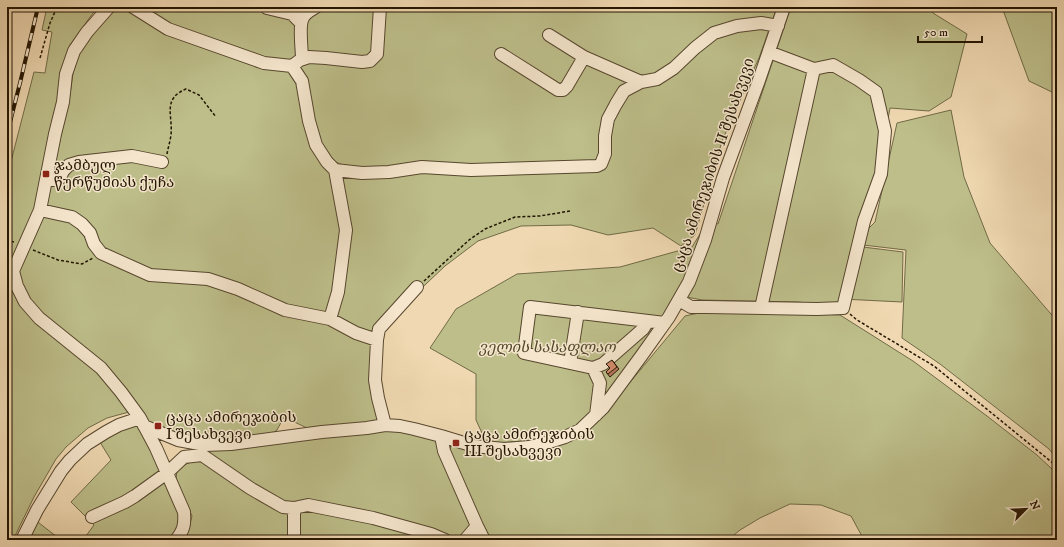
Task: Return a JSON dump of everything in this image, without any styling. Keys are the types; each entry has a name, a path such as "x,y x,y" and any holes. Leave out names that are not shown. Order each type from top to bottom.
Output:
{"street":[{"path":"109,7 87,32 74,51 66,74 63,102 40,210 13,271 17,286 25,302 39,318 101,368 121,392 142,422 156,448 184,512 185,523 181,534 176,540"},
{"path":"133,7 168,29 264,63 292,66 302,59 309,57 362,62 370,61 377,54 380,7"},
{"path":"302,59 302,19 307,12 316,7"},
{"name":"ცაცა ამირეჯიბის II შესახვევი","path":"142,422 178,440 203,450 230,444 385,425 400,426 474,446 504,449 529,447 553,441 580,430 603,408 665,323 689,282 705,240 724,178 784,7"},
{"path":"267,8 292,14 302,23"},
{"path":"335,170 362,173 389,172 422,167 471,170 597,166 601,164 605,154 605,136 608,119 624,91 641,82 657,78 674,68 695,48 714,33 737,26 761,23 778,26"},
{"path":"549,35 584,57 641,82"},
{"path":"679,300 691,307 843,308 864,221 881,174 885,131 876,92 833,65 814,69 769,52"},
{"path":"501,54 558,90 563,90 567,86 584,57"},
{"path":"292,66 302,81 309,121 316,145 327,162 335,170 346,230 338,292 330,319"},
{"path":"762,308 814,69"},
{"path":"46,180 55,180 60,178 63,171 69,165 79,162 132,156 162,162"},
{"path":"40,210 72,217 82,224 90,233 94,244 101,253 150,275 208,279 238,289 285,310 330,319 356,333 377,340"},
{"path":"385,425 375,380 377,340 380,329 417,287"},
{"path":"648,321 644,329 603,364 593,368 524,353 530,307 665,323"},
{"path":"570,363 578,312"},
{"path":"593,368 600,383 596,415"},
{"path":"22,540 37,510 61,471 70,460 87,444 119,425 142,422"},
{"path":"441,436 444,451 484,540"},
{"path":"92,517 125,502 167,473 184,457 203,450 256,492 283,508 294,508 308,504 373,518 431,534 445,540"},
{"path":"294,508 294,538"},
{"path":"465,540 477,526"},
{"path":"471,540 475,534 477,526"}],"path":[{"path":"40,58 50,23 57,7"},
{"path":"162,162 166,158 171,136 170,105 174,96 186,88 199,95 216,117"},
{"path":"417,287 469,240 485,229 515,217 540,216 570,211"},
{"path":"23,246 58,260 82,264 101,253"},
{"path":"843,308 857,320 934,366 1057,467"}],"green space":[{"path":"47,7 101,7 93,13 70,45 33,215 10,265 15,291 113,386 129,412 107,418 88,428 66,447 56,459 34,497 13,540 7,540 7,177 34,72 45,73 52,32 42,30"},
{"path":"114,7 126,7 166,32 291,71 297,80 315,153 331,175 344,228 335,288 327,315 288,306 203,275 152,271 102,247 92,227 86,219 67,212 45,207 70,95 73,73 78,57 85,43"},
{"path":"140,7 377,7 374,50 370,56 288,63 263,60 171,26"},
{"path":"383,7 777,7 759,58 722,141 695,235 681,246 653,228 608,235 571,225 521,226 478,241 445,266 374,333 369,334 337,318 336,313 344,271 338,175 383,170 343,165 333,161 322,149 300,67 301,63 372,62"},
{"name":"ველის სასაფლაო","path":"791,7 930,7 933,13 967,34 951,97 929,111 890,108 878,172 855,246 903,252 902,302 842,299 840,307 798,302 702,300 676,295 657,330 585,422 561,433 536,440 487,444 476,420 476,374 430,348 456,309 517,274 620,267 692,247 708,221 718,224"},
{"path":"1001,7 1057,7 1057,92 1054,93 1029,81"},
{"path":"951,110 964,177 990,243 1057,321 1057,459 1049,449 940,364 902,338 906,250 863,245 869,228 875,222 897,123"},
{"path":"43,213 75,221 91,244 148,277 201,281 328,322 369,341 373,346 379,420 322,430 307,428 284,417 277,430 270,435 228,440 186,439 155,427 145,419 48,321 31,302 22,286 18,265"},
{"path":"735,310 840,315 913,361 1037,455 1057,475 1057,540 864,540 851,516 821,505 790,504 760,518 740,530 728,540 488,540 449,455 451,445 491,452 550,447 617,398 685,316 703,312"},
{"path":"136,420 162,472 126,499 86,517 71,502 111,460 95,434"},
{"path":"393,428 437,438 473,522 461,539 454,540 438,534 278,503 209,456 209,450"},
{"path":"201,460 286,513 308,507 436,540 181,540 189,528 192,516 176,479 177,471 182,466 193,461"},
{"path":"165,476 182,512 182,525 172,540 83,540 94,525 89,520 129,507"},
{"path":"30,516 61,540 19,540"}],"building":[{"path":"612,360 617,367 608,374 606,372 610,368 606,364"}],"railway":[{"path":"7,134 38,7"}],"place":[{"name":"ჯამბულ წურწუმიას ქუჩა","path":"46,174"},
{"name":"ცაცა ამირეჯიბის I შესახვევი","path":"158,426"},
{"name":"ცაცა ამირეჯიბის III შესახვევი","path":"456,443"}]}
